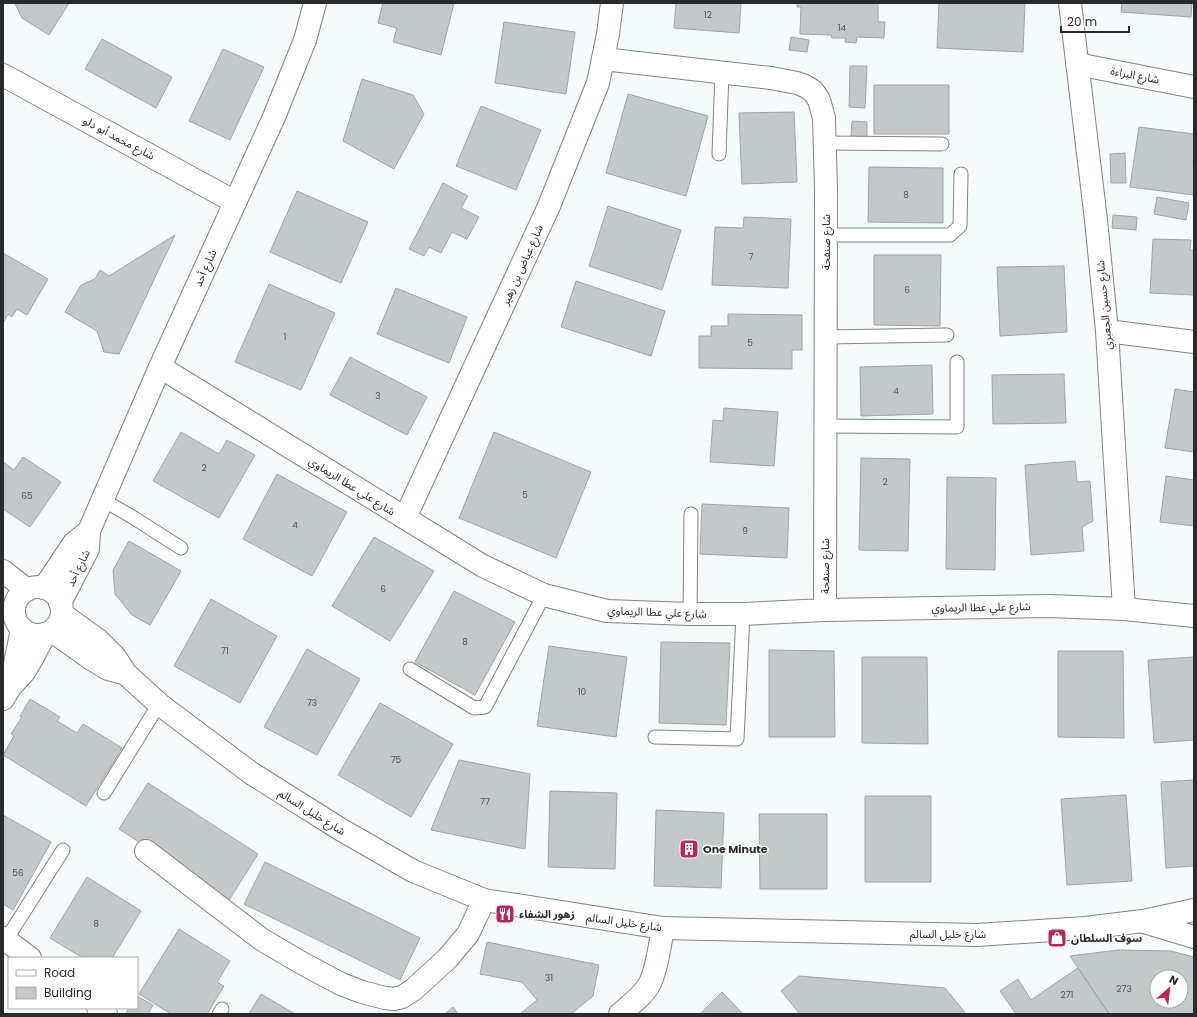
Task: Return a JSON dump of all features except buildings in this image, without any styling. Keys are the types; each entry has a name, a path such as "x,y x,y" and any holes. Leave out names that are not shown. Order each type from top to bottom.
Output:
{"street":[{"name":"شارع أحد","path":"7,692 24,672 55,620 88,549 89,531 160,367 277,110 305,40 316,3"},
{"name":"شارع عياض بن زهير","path":"405,518 549,206 598,83 608,34 612,3"},
{"name":"شارع حسين الجعبري","path":"1070,3 1096,220 1107,331 1124,609"},
{"name":"شارع صنفحة","path":"603,59 771,78 797,83 813,91 821,104 824,118 825,143 826,235 825,610"},
{"name":"شارع البراءة","path":"1077,64 1194,87"},
{"name":"شارع محمد أبو دلو","path":"3,75 235,202"},
{"path":"1107,331 1194,342"},
{"name":"شارع علي عطا الريماوي","path":"160,367 483,566 544,595 607,611 742,614 825,610 1050,606 1124,609 1194,616"},
{"name":"شارع أحد","path":"22,595 74,543 89,531"},
{"path":"3,571 22,595"},
{"path":"54,593 55,620 40,635 31,634 22,629 15,619 22,595 54,593"},
{"name":"شارع خليل السالم","path":"55,620 85,655 108,669 126,674 159,704 251,773 334,826 413,871 484,900 663,928 977,935 1085,928 1143,921 1194,910"},
{"path":"7,692 22,629"},
{"path":"146,851 261,938 300,962 341,984 384,998 394,999 402,997 413,990 447,959 468,934 484,900"},
{"name":"شارع خليل السالم","path":"1143,921 1194,937"},
{"path":"620,1014 641,995 650,983 663,928"},
{"path":"4,939 29,957"}],"lane":[{"path":"719,154 722,72"},
{"path":"825,143 942,144"},
{"path":"826,235 950,235 960,226 961,174"},
{"path":"825,337 947,335"},
{"path":"825,426 956,427 957,362"},
{"path":"103,500 181,548"},
{"path":"690,614 691,514"},
{"path":"410,669 474,708 485,706 544,595"},
{"path":"655,737 736,739 742,614"},
{"path":"104,793 159,704"},
{"path":"4,939 63,850"}],"place":[{"name":"One Minute","path":"689,849"},
{"name":"زهور الشفاء","path":"505,914"},
{"name":"سوف السلطان","path":"1057,938"}]}
